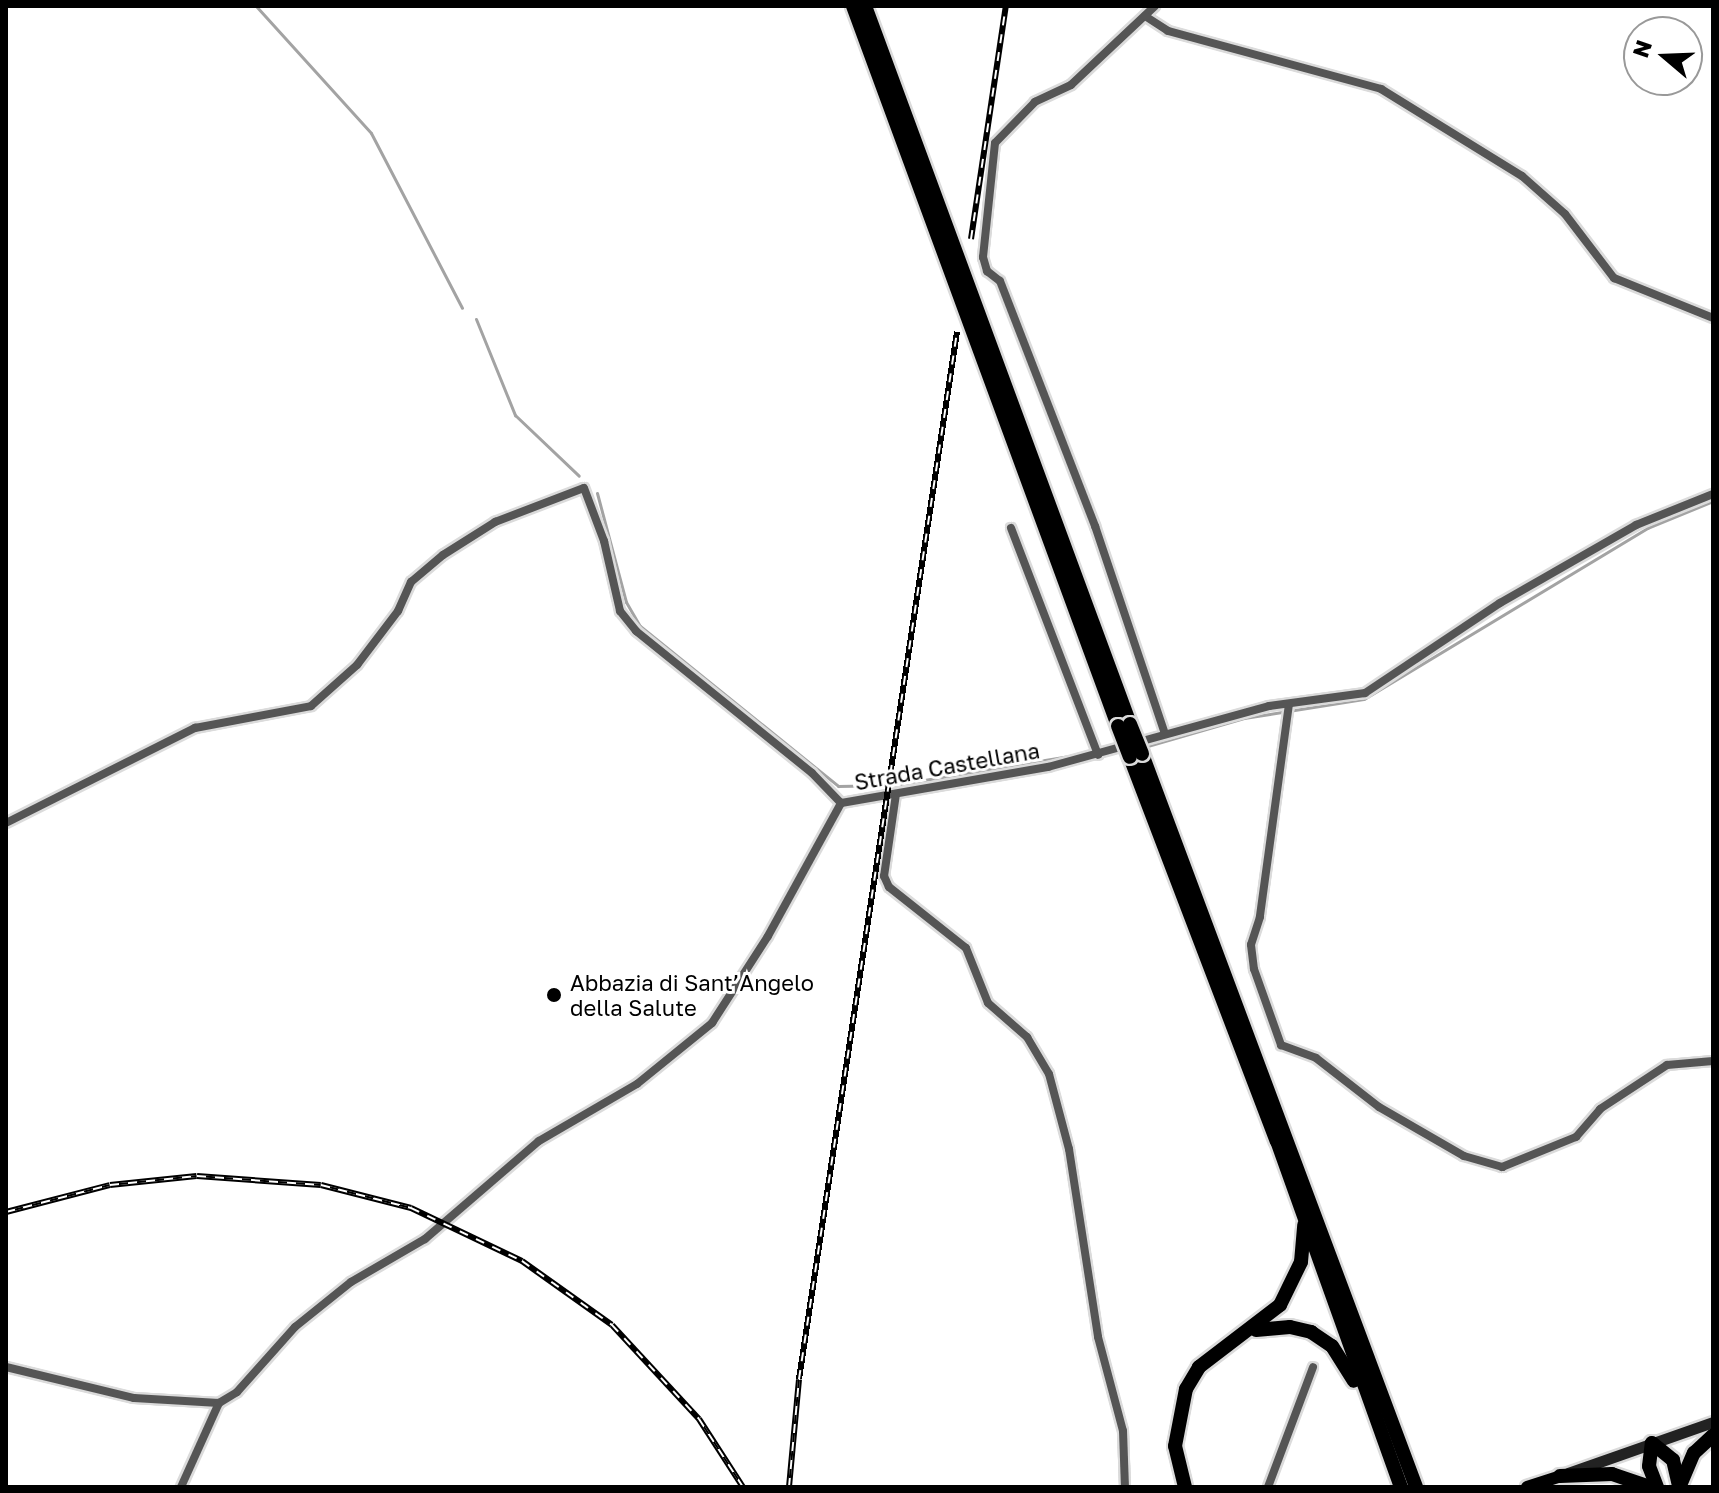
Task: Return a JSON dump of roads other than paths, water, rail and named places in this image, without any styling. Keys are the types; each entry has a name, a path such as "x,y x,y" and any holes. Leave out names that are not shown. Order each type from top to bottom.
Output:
{"highway":[{"path":"853,6 1416,1487"},
{"path":"865,6 1124,725"},
{"path":"1136,756 1401,1487"},
{"path":"1185,1487 1175,1446 1186,1389 1199,1367 1236,1337 1268,1318 1293,1285 1301,1262 1305,1217"},
{"path":"1236,1337 1266,1327 1311,1332 1348,1366 1382,1434"},
{"path":"1679,1487 1694,1453 1713,1435"},
{"path":"1652,1443 1649,1466 1657,1487"},
{"path":"1652,1443 1673,1460 1679,1487"},
{"path":"1560,1476 1612,1474 1649,1487"}],"main road":[{"path":"1527,1487 1713,1422"}],"street":[{"path":"1155,6 1071,85 1035,102 995,143 983,257 987,271 1000,281 1069,456 1129,615 1165,734"},
{"path":"1145,16 1168,31 1381,89 1522,176 1565,214 1614,278 1713,318"},
{"path":"6,823 195,728 311,706 357,665 398,611 411,582 443,555 495,522 584,488 604,541 620,611 636,631 812,773 841,803"},
{"name":"Strada Castellana","path":"219,1403 237,1392 295,1327 351,1282 425,1239 539,1141 637,1084 712,1023 768,936 841,803 1098,755 1165,734 1289,704 1365,693 1500,603 1636,525 1713,494"},
{"path":"1011,528 1098,755"},
{"path":"1289,704 1290,716 1260,917 1251,945 1254,969 1281,1045 1316,1058 1379,1107 1464,1156 1502,1167 1576,1137 1600,1109 1667,1065 1713,1061"},
{"path":"896,794 884,876 889,887 966,948 988,1003 1027,1037 1049,1074 1069,1149 1098,1337 1123,1431 1125,1487"},
{"path":"6,1367 134,1398 219,1403 181,1487"},
{"path":"1268,1487 1313,1367"}],"waterway":[{"path":"256,6 371,133 462,308"},
{"path":"476,319 515,415 579,476"},
{"path":"597,493 626,602 640,626 838,786 894,785 1076,755"},
{"path":"1144,747 1244,718 1364,699 1647,528 1713,501"}],"railway":[{"path":"971,239 1006,6"},
{"path":"789,1487 799,1379 957,332"},
{"path":"6,1212 110,1185 197,1176 321,1185 411,1208 522,1261 612,1325 699,1419 743,1487"}],"place":[{"name":"Abbazia di Sant’Angelo della Salute","path":"554,995"}]}
